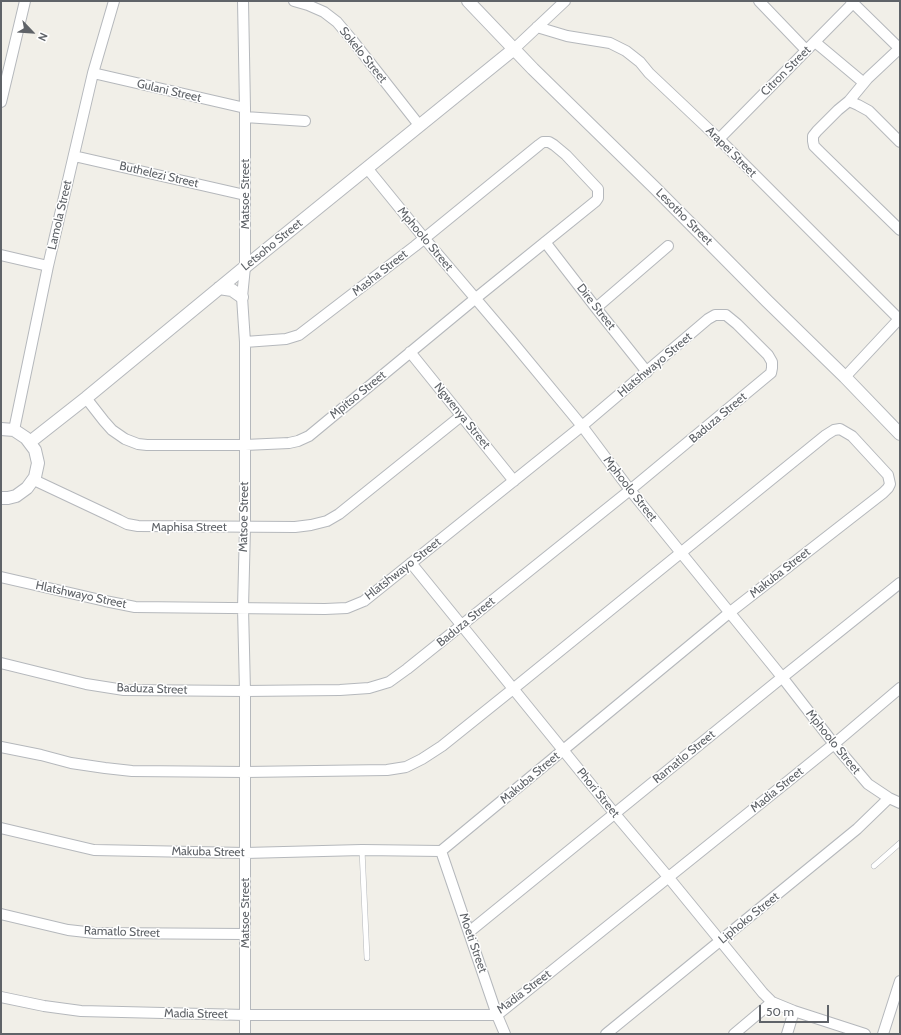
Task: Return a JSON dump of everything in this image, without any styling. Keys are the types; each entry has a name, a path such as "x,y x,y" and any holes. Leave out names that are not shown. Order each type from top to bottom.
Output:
{"street":[{"path":"1,102 25,1"},
{"name":"Lamola Street","path":"14,430 48,266 93,73 114,1"},
{"name":"Matsoe Street","path":"243,1 245,113 245,267 242,297 245,342 245,527 243,608 245,691 245,1034"},
{"name":"Sokelo Street","path":"294,1 312,4 337,22 419,125"},
{"name":"Lesotho Street","path":"468,1 533,69 655,188 845,377 900,434"},
{"path":"514,49 566,1"},
{"path":"759,1 806,50"},
{"path":"852,2 900,49 878,68 849,101 817,131 813,136 814,146 900,230"},
{"name":"Citron Street","path":"719,139 815,42 852,2"},
{"name":"Arapei Street","path":"538,27 567,36 610,43 626,51 640,62 649,73 719,139 900,319"},
{"path":"815,42 864,83"},
{"name":"Letsoho Street","path":"30,442 514,49"},
{"name":"Gulani Street","path":"93,73 245,113 305,121"},
{"path":"849,101 869,111 900,142"},
{"name":"Mpitso Street","path":"86,398 112,430 125,439 138,444 245,445 289,443 298,441 308,436 596,201 598,198 598,189 566,155 549,142 543,142 539,145"},
{"name":"Masha Street","path":"245,342 286,339 299,335 424,238 539,145"},
{"name":"Buthelezi Street","path":"74,156 245,195"},
{"name":"Mphoolo Street","path":"367,168 582,426 630,490 782,677 834,744 868,784 889,798 900,803"},
{"name":"Dire Street","path":"545,242 647,372"},
{"path":"596,308 668,246"},
{"path":"1,255 48,266"},
{"path":"219,288 232,290 242,297"},
{"name":"Baduza Street","path":"1,663 86,684 124,690 340,690 369,688 389,682 630,490 771,373 772,362 768,355 737,324 726,315 715,315 708,320"},
{"path":"845,377 900,319"},
{"name":"Hlatshwayo Street","path":"1,578 105,601 135,606 347,608 364,601 582,426 708,320"},
{"name":"Ngwenya Street","path":"410,352 514,481"},
{"name":"Maphisa Street","path":"34,480 119,520 143,527 295,527 311,525 327,521 339,514 461,416"},
{"path":"1,429 14,430 24,436 35,450 38,460 34,480 29,486 21,494 11,498 1,498"},
{"name":"Makuba Street","path":"1,828 94,850 245,853 362,850 441,851 729,612 883,493 890,484 888,475 852,436 840,429 834,430 681,553"},
{"path":"1,747 71,763 132,771 245,772 387,770 406,767 442,746 681,553"},
{"name":"Phori Street","path":"411,563 615,814 772,1002"},
{"name":"Ramatlo Street","path":"470,932 782,677 900,584"},
{"name":"Madia Street","path":"1,997 44,1006 82,1011 245,1015 497,1015 669,878 834,744 900,688"},
{"name":"Liphoko Street","path":"606,1034 857,829 889,798"},
{"name":"Moeti Street","path":"441,851 470,932 497,1015 506,1034"},
{"name":"Ramatlo Street","path":"1,914 68,930 95,933 245,934"},
{"path":"883,1034 900,981"},
{"path":"734,1034 772,1002 794,1011 865,1034"},
{"path":"787,1034 794,1011"}],"lane":[{"path":"874,866 900,843"},
{"path":"362,850 367,958"}]}
